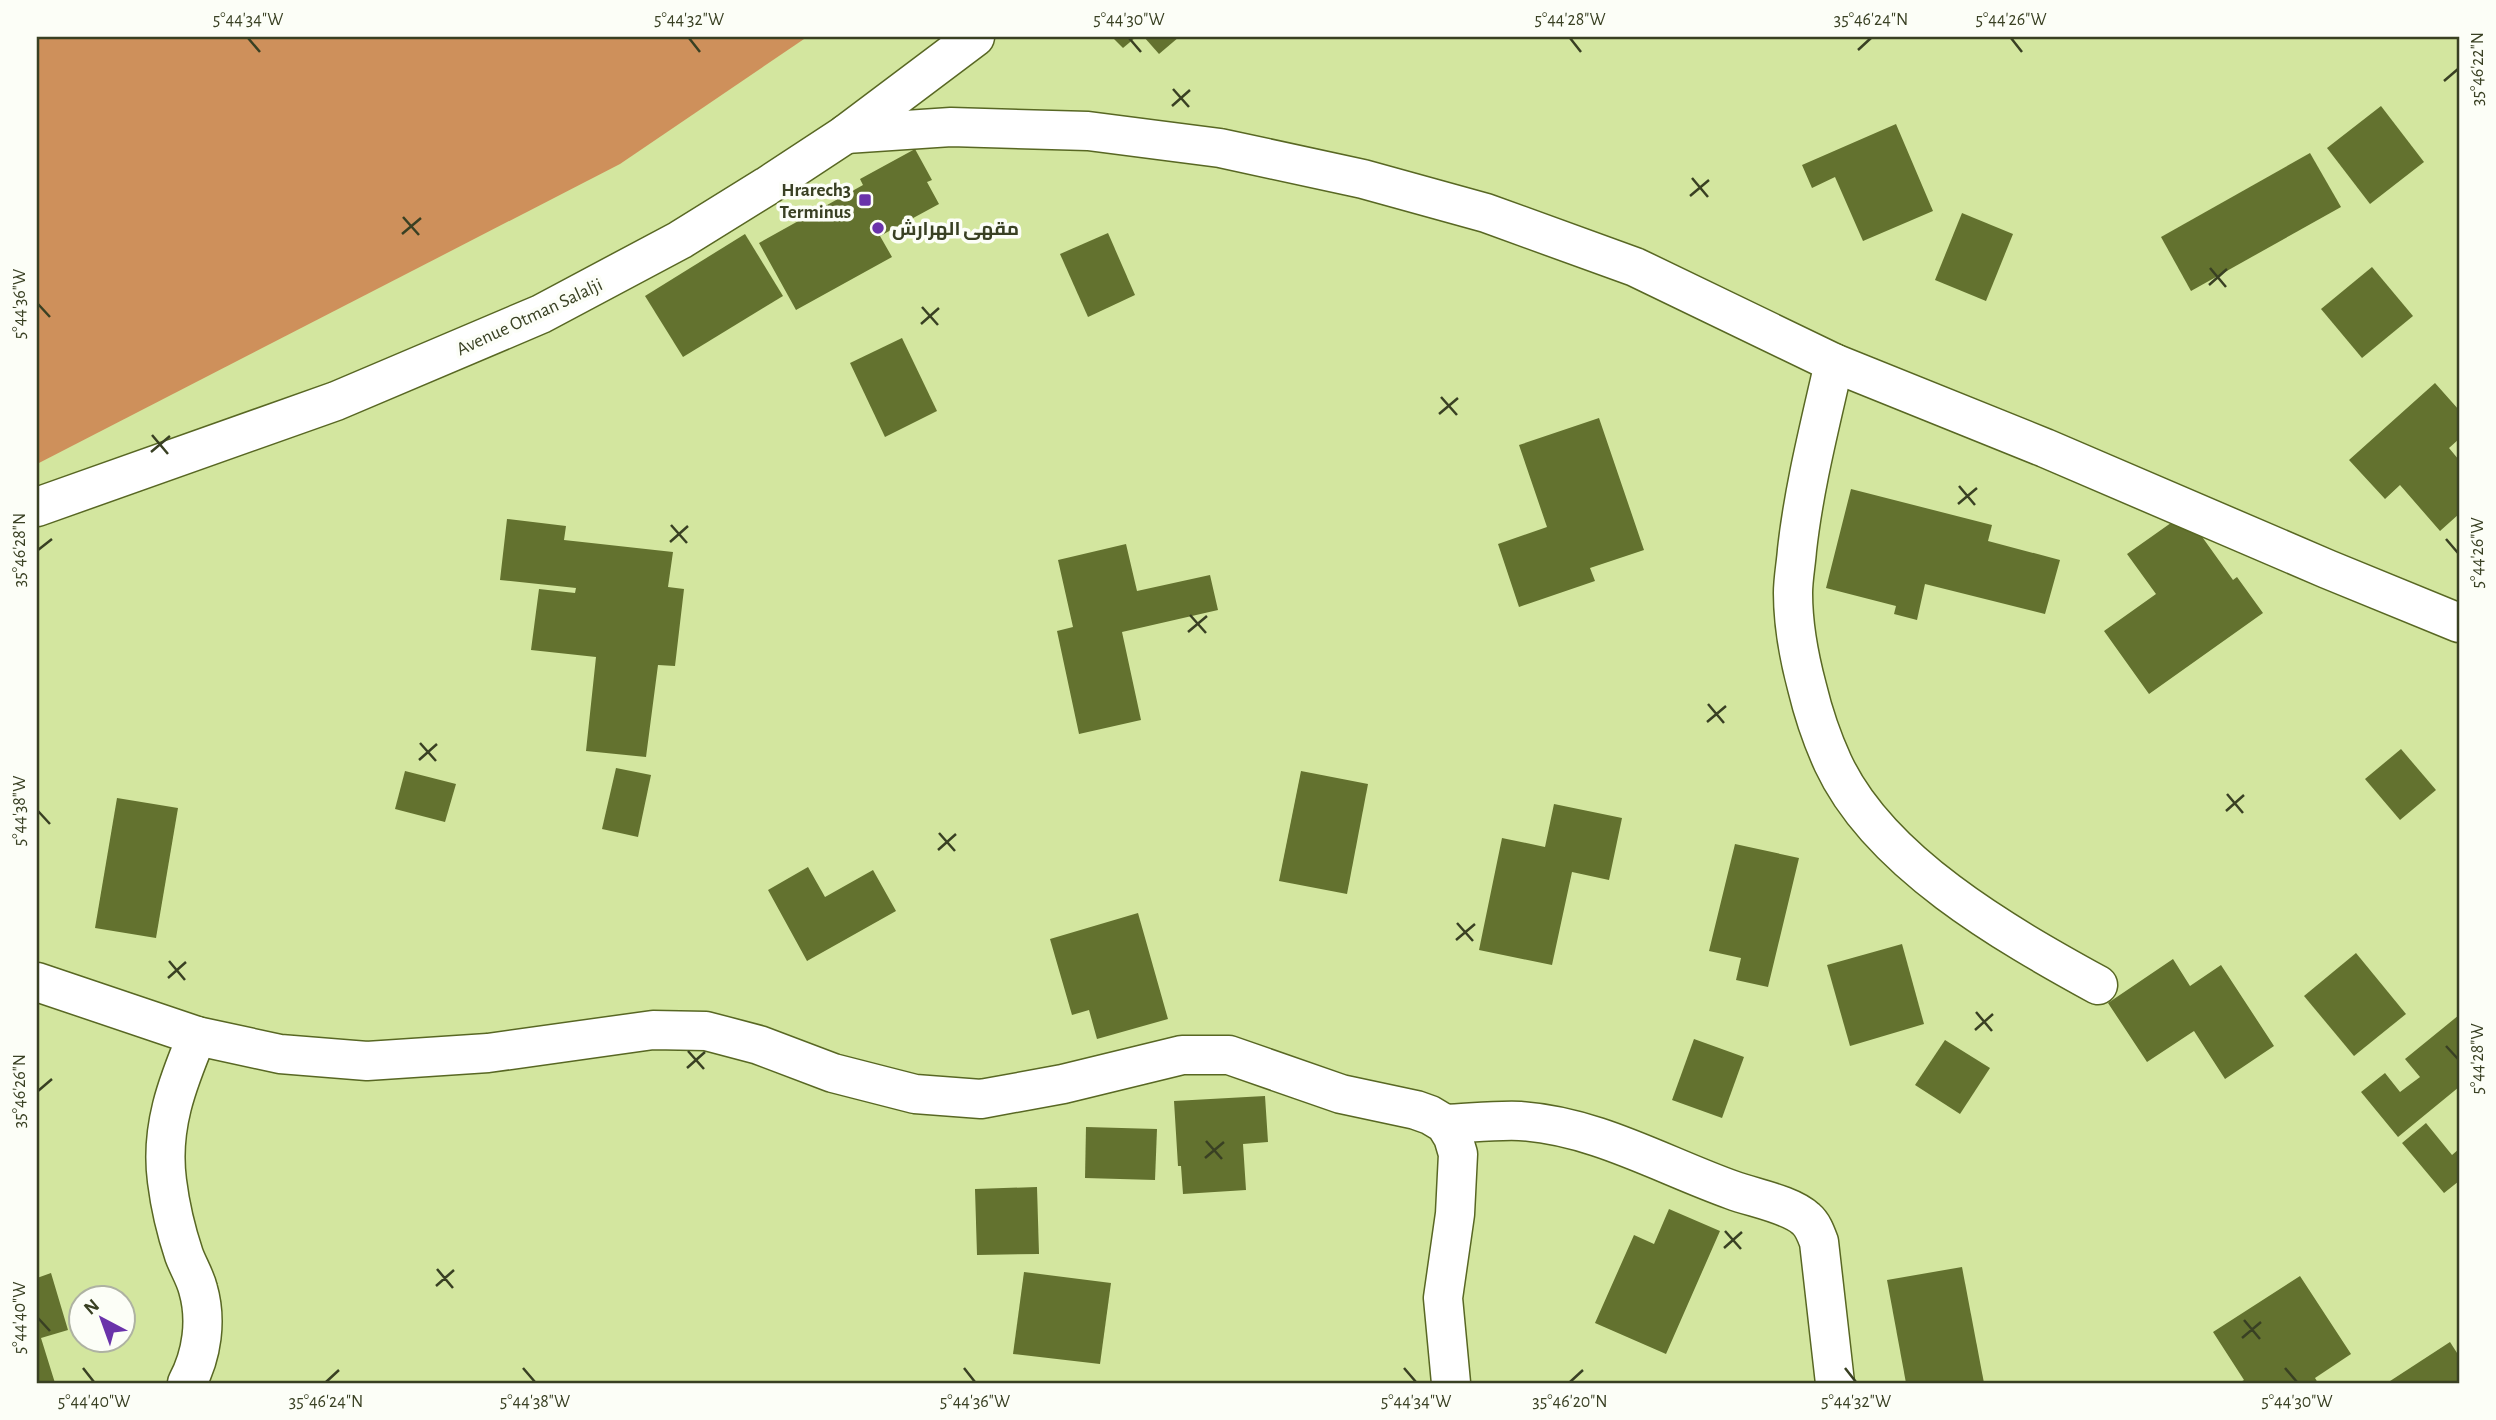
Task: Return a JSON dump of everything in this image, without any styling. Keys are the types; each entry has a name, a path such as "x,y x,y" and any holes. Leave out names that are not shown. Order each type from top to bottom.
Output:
{"street":[{"name":"Avenue Otman Salalji","path":"37,507 325,405 541,314 680,240 846,134 975,37"},
{"path":"846,134 951,127 1088,131 1220,148 1363,179 1486,213 1636,267 1834,363 2045,448 2459,623"},
{"path":"1834,363 1800,529 1793,592 1800,661 1811,705 1833,764 1862,810 1909,860 2016,939 2098,985"},
{"path":"37,982 197,1035 280,1054 368,1061 488,1053 653,1030 706,1031 759,1045 834,1073 915,1094 981,1099 1063,1084 1182,1055 1229,1055 1340,1094 1416,1110 1446,1124 1520,1121 1569,1129 1616,1142 1806,1219 1819,1242 1835,1383"},
{"path":"187,1383 204,1324 198,1289 184,1255 175,1222 167,1181 166,1150 171,1103 197,1035"},
{"path":"1446,1124 1458,1154 1455,1214 1443,1298 1451,1383"}],"shaded area":[{"path":"37,37 807,37 620,164 37,464"}],"building":[{"path":"1112,37 1136,37 1123,48"},
{"path":"1144,37 1179,37 1159,54"},
{"path":"2381,106 2424,162 2370,204 2327,148"},
{"path":"1896,124 1933,211 1863,241 1835,177 1812,188 1802,165"},
{"path":"915,149 932,180 927,182 939,204 880,236 892,257 796,310 759,243 863,185 860,179"},
{"path":"2310,153 2341,207 2191,291 2161,237"},
{"path":"1962,213 2013,234 1986,301 1935,280"},
{"path":"1108,233 1135,295 1088,317 1060,254"},
{"path":"745,234 783,296 683,357 645,296"},
{"path":"2372,267 2413,316 2362,358 2321,309"},
{"path":"902,338 937,411 885,437 850,363"},
{"path":"2435,383 2459,410 2459,439 2449,448 2459,460 2459,514 2440,531 2400,485 2385,499 2349,460"},
{"path":"1599,418 1644,550 1590,568 1595,581 1519,607 1498,544 1547,527 1519,445"},
{"path":"1851,489 1992,525 1988,541 2060,560 2045,614 1925,584 1917,620 1894,614 1896,606 1826,588"},
{"path":"2185,513 2233,580 2237,577 2263,613 2149,694 2104,631 2156,594 2127,554"},
{"path":"507,519 566,526 564,540 673,552 668,587 684,589 675,666 658,665 646,757 586,751 596,657 531,650 539,589 575,593 576,588 500,580"},
{"path":"1126,544 1137,591 1210,575 1218,610 1122,632 1141,720 1079,734 1057,631 1073,627 1058,560"},
{"path":"2401,749 2436,790 2400,820 2365,779"},
{"path":"616,768 651,775 638,837 602,829"},
{"path":"405,771 456,784 445,822 395,809"},
{"path":"1301,771 1368,784 1347,894 1279,881"},
{"path":"117,798 178,808 156,938 95,928"},
{"path":"1554,804 1622,818 1609,880 1572,872 1552,965 1479,950 1502,838 1545,847"},
{"path":"1735,844 1799,858 1768,987 1736,980 1741,958 1709,951"},
{"path":"808,867 825,897 873,870 896,911 807,961 768,890"},
{"path":"1138,913 1168,1019 1097,1039 1089,1010 1072,1015 1050,939"},
{"path":"1902,944 1924,1024 1850,1046 1827,965"},
{"path":"2356,953 2406,1014 2354,1056 2304,996"},
{"path":"2173,959 2190,986 2221,965 2274,1046 2225,1079 2194,1031 2147,1062 2108,1003"},
{"path":"2459,1015 2459,1087 2398,1137 2361,1092 2385,1073 2400,1092 2420,1077 2405,1059"},
{"path":"1694,1039 1744,1057 1722,1118 1672,1100"},
{"path":"1945,1040 1990,1068 1960,1114 1915,1085"},
{"path":"1265,1096 1268,1142 1243,1144 1246,1190 1183,1194 1181,1166 1178,1166 1174,1101"},
{"path":"2426,1123 2452,1155 2459,1149 2459,1181 2444,1193 2402,1143"},
{"path":"1086,1127 1157,1129 1155,1180 1085,1178"},
{"path":"1037,1187 1039,1254 977,1255 975,1189"},
{"path":"1669,1209 1720,1231 1666,1354 1595,1323 1634,1235 1654,1244"},
{"path":"1962,1267 1984,1383 1906,1383 1887,1280"},
{"path":"1024,1272 1111,1283 1100,1364 1013,1354"},
{"path":"51,1273 66,1323 66,1331 41,1338 55,1383 37,1383 37,1278"},
{"path":"2300,1276 2351,1354 2315,1378 2318,1383 2239,1383 2244,1380 2213,1332"},
{"path":"2450,1342 2459,1356 2459,1383 2387,1383"}],"place":[{"name":"Hrarech3 Terminus","path":"865,200"},
{"name":"مقهى الهرارش","path":"878,228"}]}
